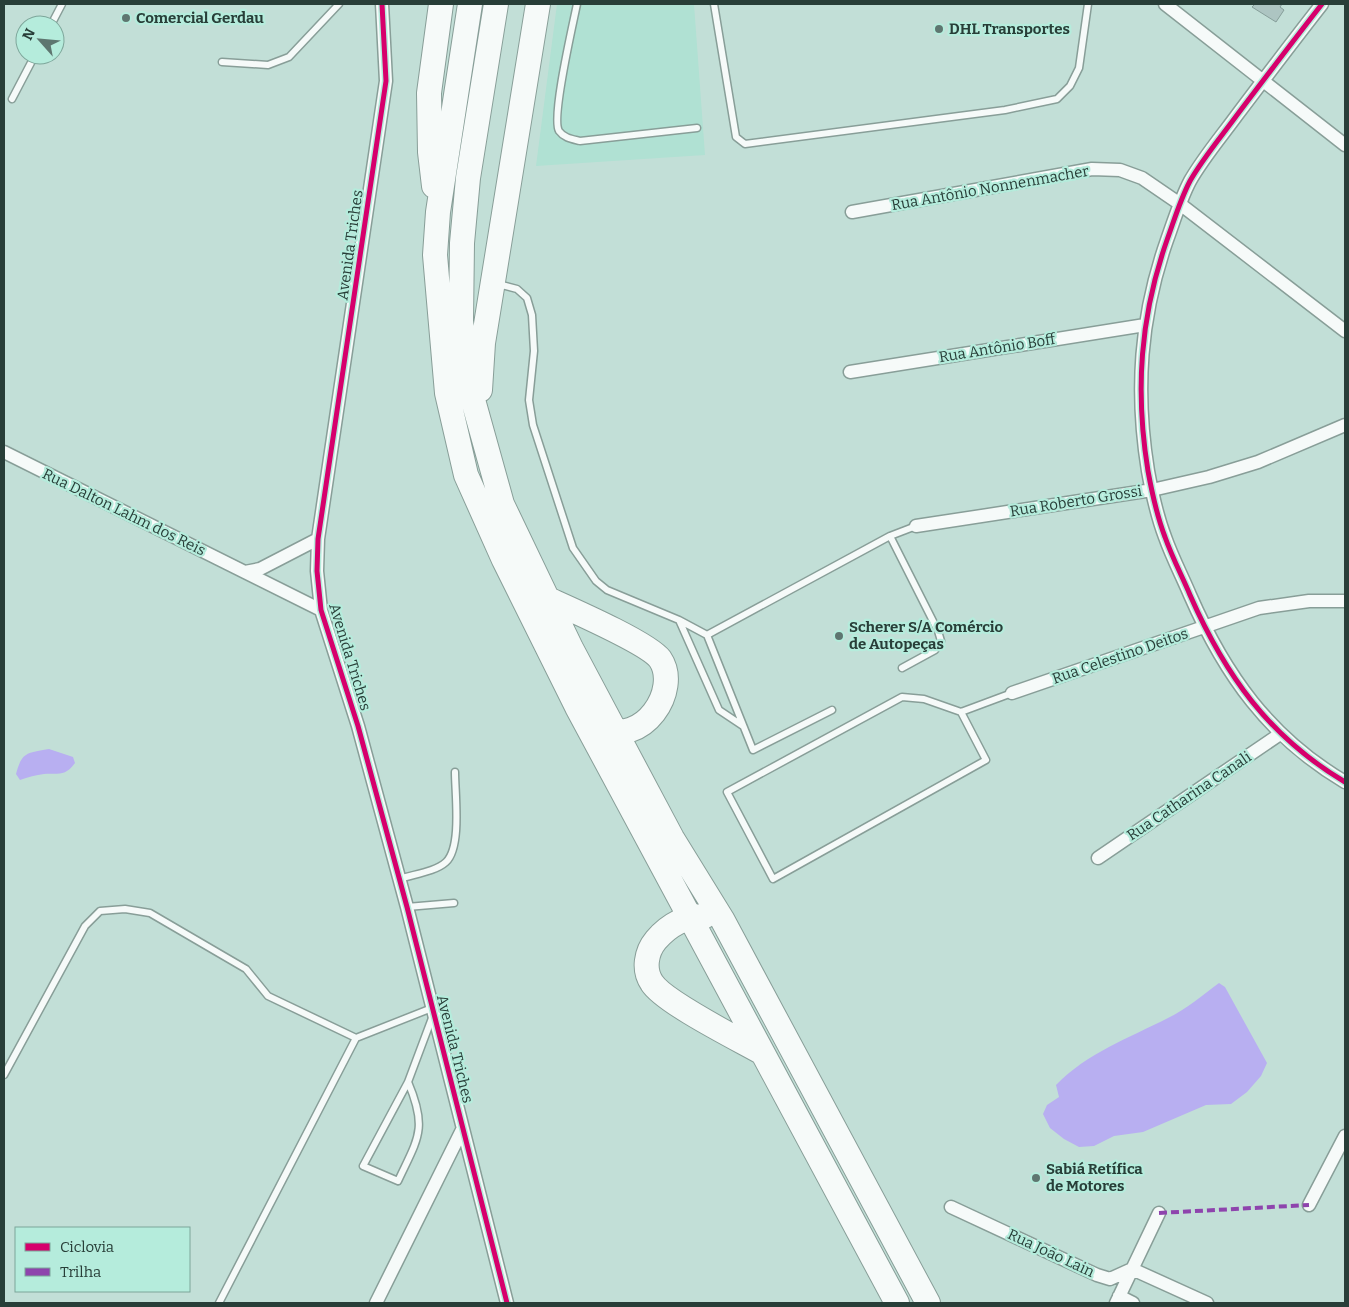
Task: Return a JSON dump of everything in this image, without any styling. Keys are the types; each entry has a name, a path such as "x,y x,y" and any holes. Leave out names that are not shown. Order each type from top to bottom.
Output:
{"highway":[{"path":"438,212 430,152 429,93 441,4"},
{"path":"470,4 438,212 435,256 441,345 447,394 466,475 496,544 577,707 897,1303"},
{"path":"496,4 468,178 462,243 462,328 468,382 502,504 570,648 672,838 722,919 928,1303"},
{"path":"478,417 484,343 538,4"},
{"path":"548,599 645,646 660,660 665,674 664,692 652,715 635,730 616,732 599,725 577,707"},
{"path":"722,919 690,916 673,924 663,932 647,955 647,968 651,982 669,999 761,1052"}],"street":[{"name":"Avenida Triches","path":"382,4 386,81 318,539 317,571 321,610 358,726 407,907 507,1303"},
{"path":"1165,4 1264,79 1345,145"},
{"path":"1322,4 1207,154 1189,182 1160,261 1145,325 1140,378 1142,434 1152,490 1164,535 1204,626 1231,674 1252,704 1280,734 1315,765 1345,782"},
{"name":"Rua Antônio Nonnenmacher","path":"852,212 1092,169 1120,170 1142,178 1180,204 1345,331"},
{"name":"Rua Antônio Boff","path":"850,372 1145,325"},
{"name":"Rua Roberto Grossi","path":"916,526 1152,490 1208,477 1258,462 1345,425"},
{"name":"Rua Dalton Lahm dos Reis","path":"4,452 321,610"},
{"path":"245,572 260,569 318,539"},
{"name":"Rua Celestino Deitos","path":"1012,693 1259,608 1310,601 1345,601"},
{"name":"Rua Catharina Canali","path":"1098,858 1280,734"},
{"path":"376,1303 462,1130"},
{"path":"1309,1205 1345,1136"},
{"name":"Rua João Lain","path":"951,1207 1097,1275 1110,1279 1132,1269"},
{"path":"1133,1303 1117,1300 1160,1213"},
{"path":"1132,1269 1207,1303"}],"lane":[{"path":"222,62 268,65 289,57 339,4"},
{"path":"577,4 559,96 558,130 567,138 580,141 697,128"},
{"path":"714,4 736,137 745,144 1005,110 1057,99 1070,86 1079,68 1088,4"},
{"path":"12,99 30,65"},
{"path":"494,283 517,289 527,298 532,316 534,352 529,400 533,425 573,548 596,581 607,590 679,620 707,635 753,750 832,710"},
{"path":"707,635 890,536 916,526"},
{"path":"890,536 938,631 941,641 935,650 902,668"},
{"path":"679,620 719,710 743,726"},
{"path":"961,712 986,760 773,879 727,792 902,697 924,699 961,712 1012,693"},
{"path":"399,879 435,868 446,862 454,851 455,772"},
{"path":"407,907 454,903"},
{"path":"4,1076 85,926 100,911 124,910 150,913 246,969 268,996 356,1038"},
{"path":"220,1303 356,1038 433,1011"},
{"path":"408,1082 417,1102 421,1119 418,1138 398,1182 363,1166 408,1082 433,1011"}],"shaded area":[{"path":"557,4 694,4 705,155 536,166"},
{"path":"49,749 73,757 75,763 64,772 41,774 20,780 16,774 18,766 24,757 27,754"},
{"path":"1219,983 1225,987 1267,1063 1261,1076 1247,1092 1231,1104 1206,1105 1143,1132 1114,1136 1094,1146 1079,1147 1064,1139 1050,1128 1043,1114 1047,1105 1059,1097 1056,1085 1068,1074 1109,1047 1175,1014"}],"building":[{"path":"1255,4 1282,4 1280,7 1284,10 1276,22 1252,7"}],"marked path":[{"path":"1159,1213 1309,1205"}],"cycle path":[{"path":"382,4 386,81 318,539 317,571 321,610 358,726 407,907 507,1303"},
{"path":"1322,4 1206,156 1190,181 1167,240 1151,297 1142,354 1141,383 1144,441 1148,471 1160,521 1177,566 1218,652 1252,702 1272,724 1294,745 1345,782"}],"place":[{"name":"Comercial Gerdau","path":"126,18"},
{"name":"DHL Transportes","path":"939,29"},
{"name":"Scherer S/A Comércio de Autopeças","path":"839,636"},
{"name":"Sabiá Retífica de Motores","path":"1036,1178"}]}
